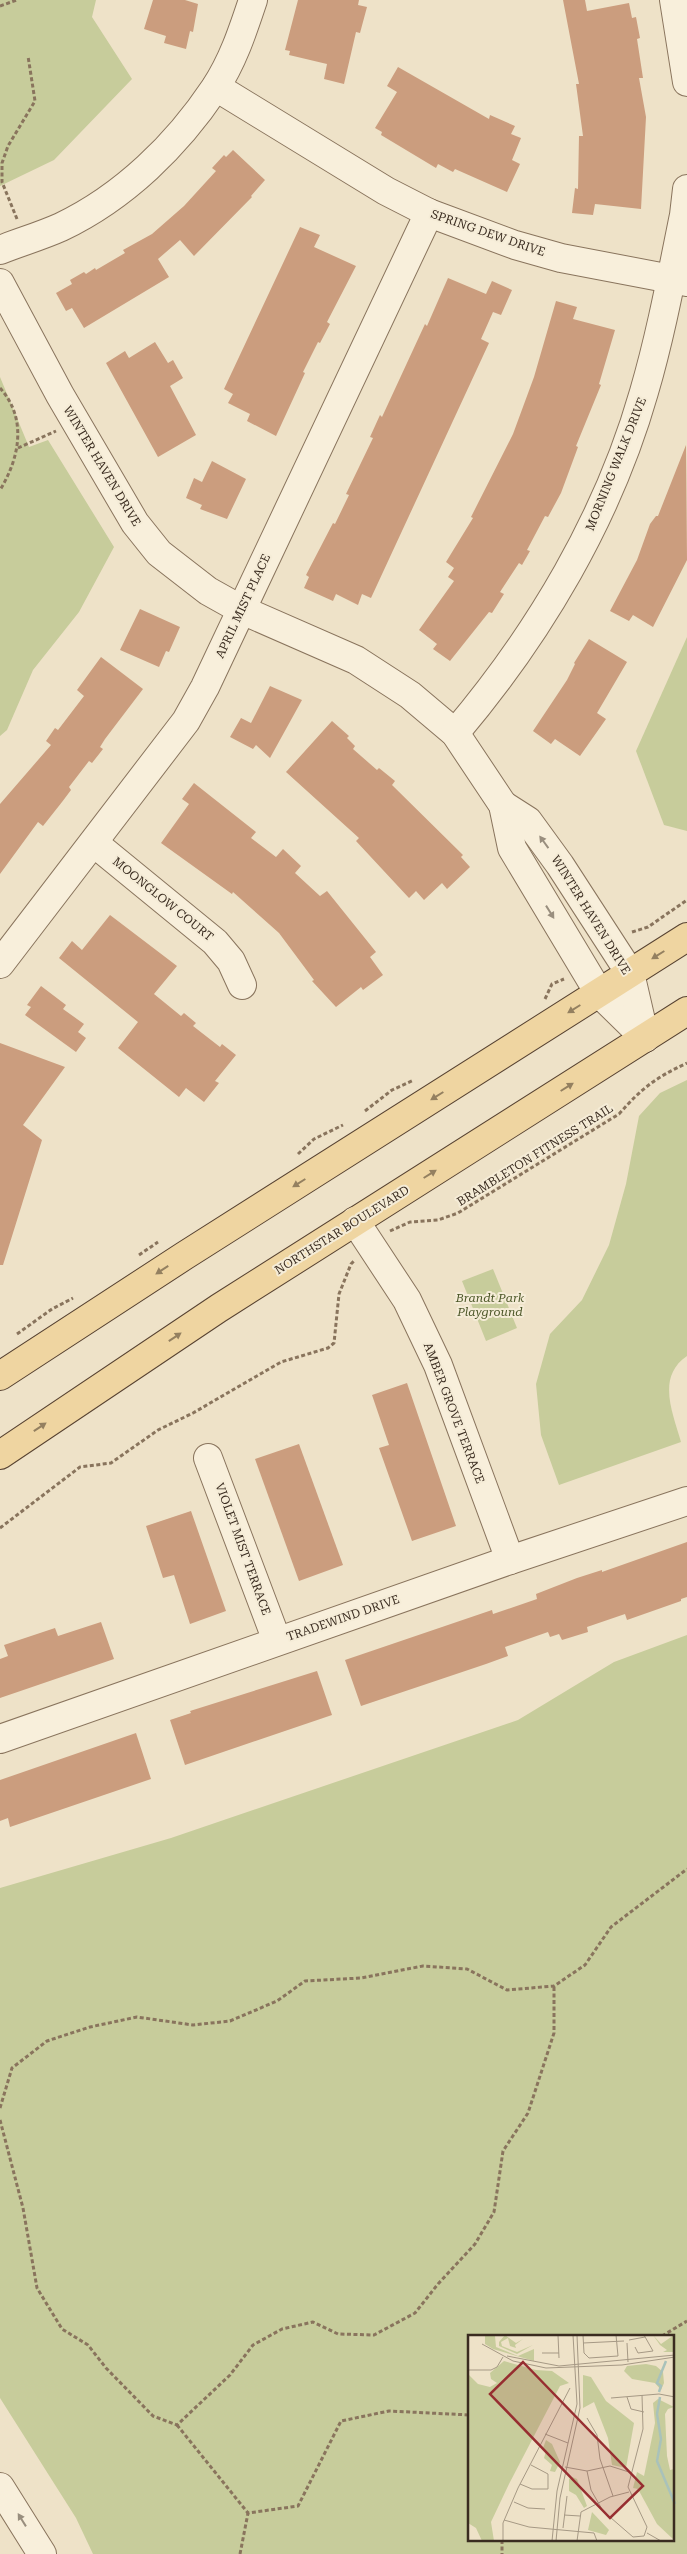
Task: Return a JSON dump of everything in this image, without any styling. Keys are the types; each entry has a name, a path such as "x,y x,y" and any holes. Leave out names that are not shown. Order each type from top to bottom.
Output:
{"main road":[{"path":"0,1376 184,1256 687,937"},
{"name":"NORTHSTAR BOULEVARD","path":"0,1455 211,1313 687,1011"}],"street":[{"path":"0,250 61,227 116,194 172,144 216,86 233,55 253,0"},
{"path":"674,0 687,82"},
{"name":"SPRING DEW DRIVE","path":"216,86 386,191 429,213 483,234 561,258 679,280"},
{"name":"MORNING WALK DRIVE","path":"455,734 500,679 562,584 612,482 644,393 679,280 687,189"},
{"name":"APRIL MIST PLACE","path":"0,964 186,721 242,610 429,213"},
{"name":"WINTER HAVEN DRIVE","path":"0,283 60,395 135,523 159,553 208,591 242,610 356,660 410,694 455,734 503,805 512,848 599,993 645,1038"},
{"name":"WINTER HAVEN DRIVE","path":"503,805 528,821 560,865 630,973 645,1038"},
{"name":"MOONGLOW COURT","path":"94,843 215,942 231,961 242,985"},
{"name":"AMBER GROVE TERRACE","path":"355,1221 407,1300 438,1365 510,1560"},
{"name":"VIOLET MIST TERRACE","path":"208,1458 277,1641"},
{"name":"TRADEWIND DRIVE","path":"0,1739 510,1560 687,1501"},
{"path":"0,2487 42,2554"}],"path":[{"path":"0,6 17,0"},
{"path":"17,217 2,182 1,161 35,101 28,56"},
{"path":"0,388 12,405 18,435 15,462 0,490"},
{"path":"18,448 34,442 76,420"},
{"name":"BRAMBLETON FITNESS TRAIL","path":"0,1528 80,1467 111,1463 158,1430 193,1413 280,1362 328,1348 334,1343 339,1294 351,1264 372,1245 397,1226 410,1222 438,1220 458,1213 619,1114 639,1091 659,1076 687,1063"},
{"path":"0,2108 12,2068 47,2041 99,2025 138,2017 193,2025 230,2021 277,2001 305,1981 361,1978 423,1966 467,1970 506,1990 554,1986 585,1965 611,1927 687,1869"},
{"path":"177,2425 230,2375 253,2345 282,2329 313,2322 338,2334 374,2335 415,2313 438,2284 475,2244 494,2212 503,2151 528,2114 554,2033 554,1986"},
{"path":"0,2120 25,2216 37,2288 62,2328 88,2345 106,2368 154,2416 177,2425 248,2513 240,2554"},
{"path":"664,2335 687,2322"},
{"path":"248,2513 298,2506 341,2421 389,2411 468,2416"}],"green space":[{"path":"0,0 96,0 92,17 132,79 54,160 0,186"},
{"path":"0,377 29,447 48,440 114,547 79,612 33,670 7,730 0,736"},
{"path":"687,637 687,831 664,825 636,751"},
{"path":"687,1080 687,1356 672,1374 669,1385 671,1408 681,1442 559,1485 541,1435 536,1384 550,1334 582,1300 609,1245 626,1184 639,1116 660,1093"},
{"name":"Brandt Park Playground","path":"493,1269 517,1328 486,1341 462,1281"},
{"path":"687,1635 687,2554 93,2554 76,2518 0,2398 0,1888 171,1838 518,1720 614,1662"}],"building":[{"path":"153,0 185,0 198,4 193,32 190,31 186,49 164,43 166,36 144,29"},
{"path":"298,0 359,0 358,5 367,7 360,33 356,32 344,84 324,79 327,64 289,55 290,51 285,50"},
{"path":"563,0 585,0 587,11 629,3 632,18 636,17 640,38 637,39 643,78 639,78 646,117 641,209 595,204 593,215 572,213 575,188 578,189 579,136 583,136 576,84 579,84"},
{"path":"398,67 489,119 490,115 515,126 511,134 521,138 512,160 520,164 507,192 455,169 453,172 438,164 436,168 381,135 382,132 375,128 397,92 387,86"},
{"path":"233,150 265,180 252,197 194,256 180,240 158,259 169,277 84,328 72,308 66,311 56,293 72,284 70,280 84,272 86,274 95,268 96,270 125,253 123,250 152,234 184,206 216,171 212,168 224,155 226,157"},
{"path":"300,227 320,235 314,247 356,266 327,322 330,324 320,343 318,342 303,372 305,373 276,436 247,421 250,414 228,403 233,394 224,389"},
{"path":"448,278 486,294 492,281 512,290 501,315 493,312 481,339 489,343 371,598 362,594 358,605 336,594 333,601 304,588 309,577 306,575 349,495 346,494 373,438 370,437 380,415 382,417 425,324 427,326"},
{"path":"556,301 577,307 573,319 615,330 599,384 601,385 576,446 578,447 561,493 548,517 545,516 527,550 530,551 522,565 519,563 500,592 504,594 492,613 489,612 450,661 433,649 437,644 419,630 454,581 448,577 454,568 446,562 473,518 471,517 513,434 534,377"},
{"path":"155,342 168,363 173,360 183,378 170,386 196,435 158,457 106,363 125,351 129,358"},
{"path":"686,445 687,560 653,627 633,615 629,621 610,611 637,560 650,524 658,516"},
{"path":"212,461 246,479 227,519 200,509 202,505 186,498 194,478 202,482"},
{"path":"140,609 180,627 169,652 166,651 159,667 120,650"},
{"path":"589,639 627,662 597,713 606,719 580,756 555,739 551,744 533,731 567,680 574,663"},
{"path":"101,657 143,689 105,739 100,747 103,749 92,763 89,761 69,787 71,790 43,826 38,822 0,874 0,804 51,745 46,741 55,728 58,730 84,696 77,690"},
{"path":"270,686 302,700 270,758 256,745 253,749 230,737 241,718 251,723"},
{"path":"332,721 349,736 347,738 355,746 353,749 377,770 379,768 395,781 392,785 463,855 461,857 470,867 447,889 442,883 424,900 416,891 409,898 356,841 359,838 286,772"},
{"path":"194,783 256,832 251,838 276,857 283,849 301,866 295,873 320,896 327,891 376,952 370,957 383,975 363,990 361,987 336,1007 312,981 314,980 279,933 233,892 232,894 161,843 189,804 182,799"},
{"path":"110,915 177,966 154,994 181,1016 184,1013 196,1023 193,1026 220,1047 222,1044 236,1055 215,1081 219,1083 204,1102 186,1088 179,1097 118,1048 138,1022 59,958 72,941 82,950"},
{"path":"41,986 66,1005 63,1009 84,1024 78,1032 86,1038 76,1052 25,1015 31,1007 27,1005"},
{"path":"0,1043 65,1067 23,1125 42,1140 3,1265 0,1265"},
{"path":"407,1383 456,1526 412,1541 379,1448 389,1445 372,1395"},
{"path":"299,1444 343,1565 299,1581 255,1459"},
{"path":"191,1511 226,1611 190,1624 174,1575 163,1578 146,1526"},
{"path":"687,1542 687,1597 681,1599 681,1601 627,1620 625,1614 587,1627 588,1632 562,1640 559,1634 550,1637 548,1632 505,1647 508,1656 361,1706 345,1660 492,1610 493,1614 537,1599 536,1594 577,1578 602,1570 602,1572"},
{"path":"101,1622 114,1659 0,1698 0,1659 8,1656 4,1645 55,1628 58,1636"},
{"path":"317,1671 332,1715 185,1765 170,1720 191,1713 190,1711"},
{"path":"136,1733 151,1779 10,1827 8,1818 0,1821 0,1780"}]}
